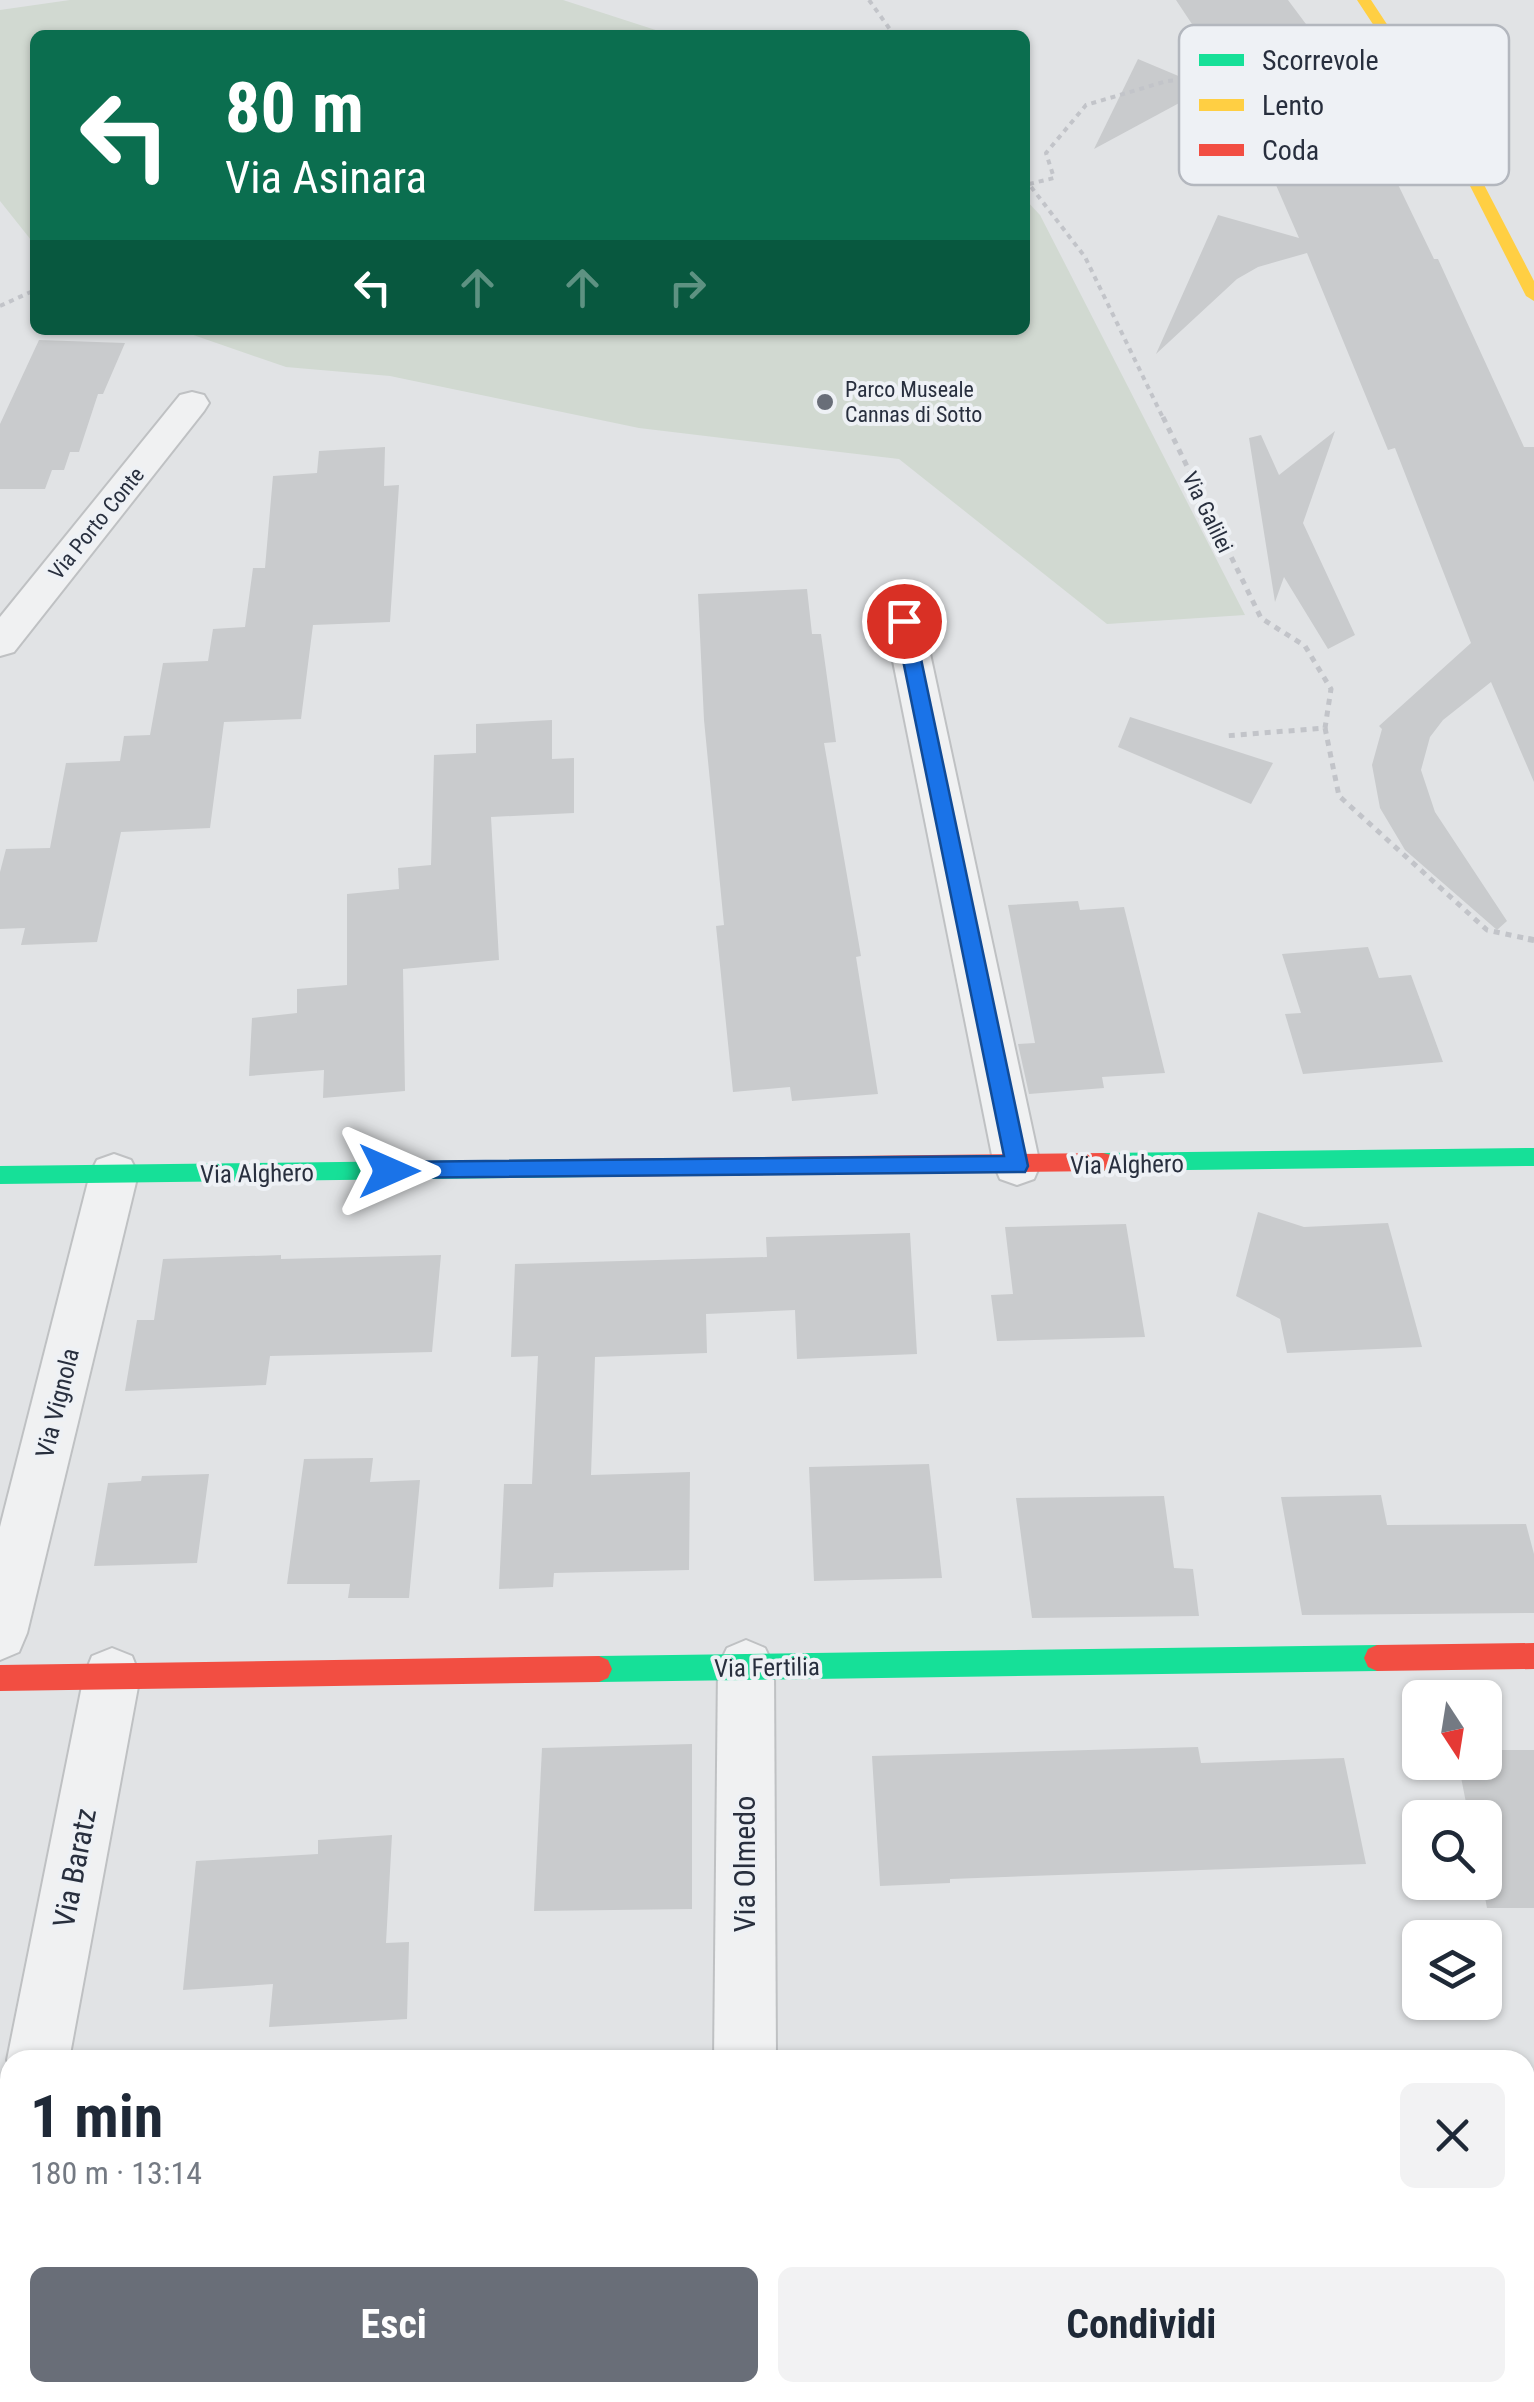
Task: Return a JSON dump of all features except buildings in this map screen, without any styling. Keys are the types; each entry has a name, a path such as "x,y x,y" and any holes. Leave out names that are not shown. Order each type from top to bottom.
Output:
{"street":[{"path":"1364,0 1381,25"},
{"path":"1477,185 1534,296"},
{"name":"Via Porto Conte","path":"0,643 192,403"},
{"path":"904,621 1017,1166"},
{"name":"Via Alghero","path":"0,1175 1534,1157"},
{"name":"Via Vignola","path":"0,1632 114,1174"},
{"name":"Via Fertilia","path":"0,1678 1534,1656"},
{"name":"Via Olmedo","path":"744,2050 746,1668"},
{"name":"Via Baratz","path":"40,2050 112,1676"}],"path":[{"path":"870,0 891,30"},
{"path":"1030,182 1054,178 1046,152 1086,106 1179,81"},
{"name":"Via Galilei","path":"1030,187 1085,258 1261,618 1304,646 1331,689 1325,728 1339,796 1487,930 1534,940"},
{"path":"0,306 30,292"},
{"path":"1224,736 1325,728"}],"shaded area":[{"path":"70,0 563,0 656,30 30,30 30,239 0,201 0,10"},
{"name":"Parco Museale Cannas di Sotto","path":"1030,204 1040,215 1245,615 1107,624 899,459 639,428 390,376 286,367 193,335 1030,335"}],"traffic: fast":[{"path":"1103,1162 1534,1157"},
{"path":"0,1175 588,1168"},
{"path":"599,1669 1377,1658"}],"traffic: slow":[{"path":"1364,0 1380,25"},
{"path":"1477,185 1534,296"}],"traffic: jam":[{"path":"588,1168 1103,1162"},
{"path":"1377,1658 1534,1656"},
{"path":"0,1678 599,1669"}],"place":[{"name":"Parco Museale Cannas di Sotto","path":"825,402"}],"route":[{"path":"389,1171 1017,1166 904,621"}]}
